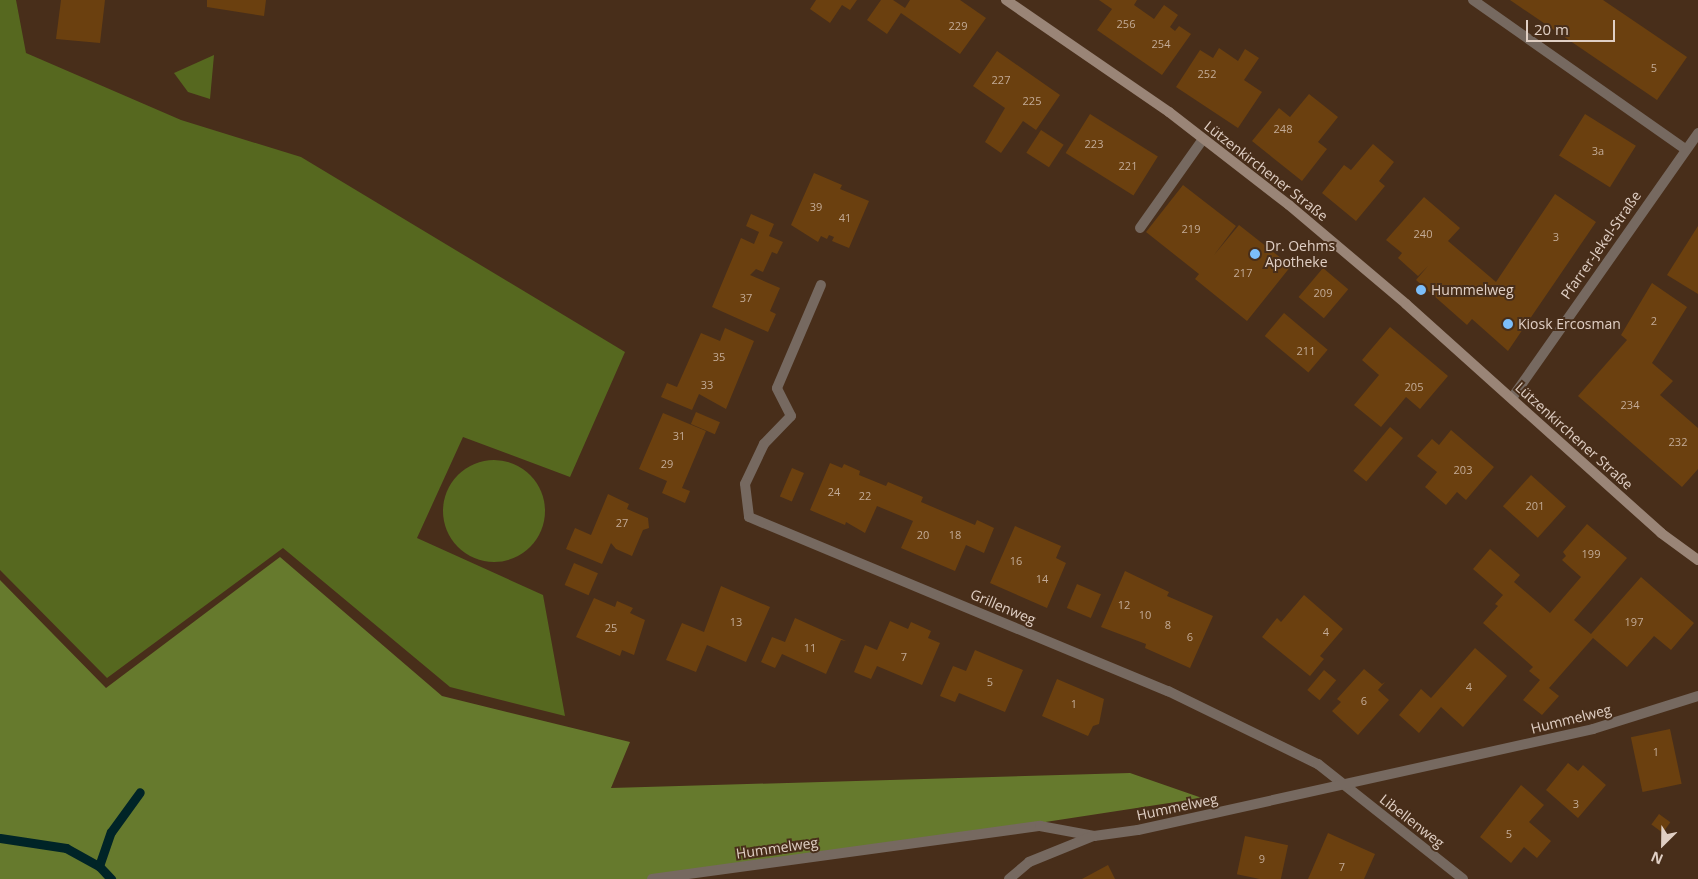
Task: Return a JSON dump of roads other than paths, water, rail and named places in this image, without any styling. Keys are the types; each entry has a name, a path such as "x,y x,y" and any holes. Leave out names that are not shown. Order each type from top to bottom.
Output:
{"main road":[{"name":"Lützenkirchener Straße","path":"1006,0 1203,139 1289,205 1512,398 1654,527 1698,560"}],"street":[{"path":"1473,0 1685,149"},
{"name":"Pfarrer-Jekel-Straße","path":"1512,398 1698,133"},
{"path":"1140,228 1203,139"},
{"name":"Grillenweg","path":"821,285 777,388 791,416 764,444 745,484 749,517 1168,691 1318,764 1344,785"},
{"name":"Hummelweg","path":"652,879 1040,826 1094,836 1138,830 1593,729 1698,696"},
{"name":"Libellenweg","path":"1344,785 1463,879"},
{"path":"1009,879 1029,862 1094,836"}],"waterway":[{"path":"99,866 111,832 140,792"},
{"path":"0,838 66,848 99,866 111,879"}],"place":[{"name":"Dr. Oehms Apotheke","path":"1255,254"},
{"name":"Hummelweg","path":"1421,290"},
{"name":"Kiosk Ercosman","path":"1508,324"}]}
